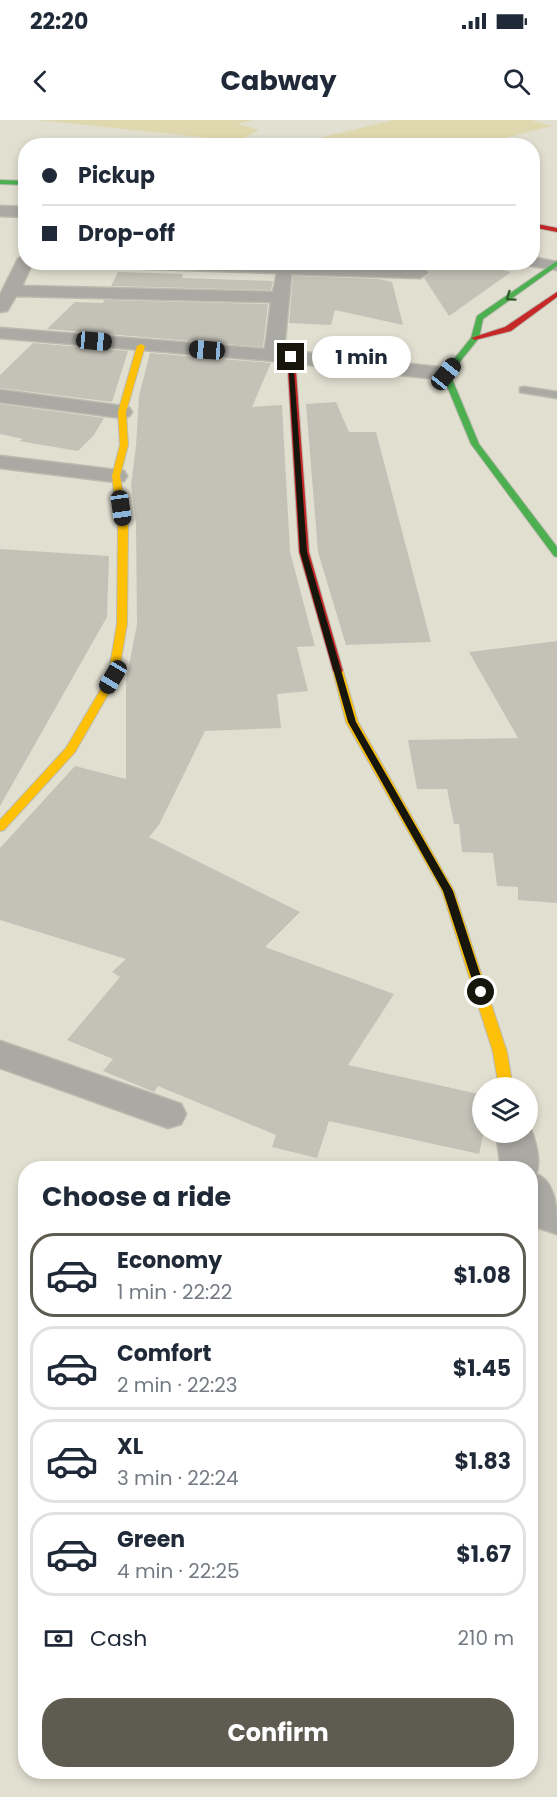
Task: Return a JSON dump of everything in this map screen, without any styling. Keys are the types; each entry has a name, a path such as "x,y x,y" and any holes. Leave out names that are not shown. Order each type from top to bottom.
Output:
{"street":[{"path":"0,174 18,175"},
{"path":"0,182 18,183"},
{"path":"0,211 18,212"},
{"path":"540,222 557,220"},
{"path":"540,225 557,230"},
{"path":"540,237 557,240"},
{"path":"540,263 555,265"},
{"path":"446,374 475,338 480,318 555,265"},
{"path":"0,308 20,270"},
{"path":"283,270 279,297 282,356 304,552 352,722 448,891 500,1052 504,1077"},
{"path":"362,270 420,273"},
{"path":"11,291 279,297"},
{"path":"475,338 508,329 557,294"},
{"path":"0,333 282,356 446,374"},
{"path":"0,827 71,750 113,677 122,624 123,524 116,476 124,445 122,412 141,346"},
{"path":"446,374 475,444 557,554"},
{"path":"0,396 122,412"},
{"path":"0,462 116,476"},
{"path":"0,1054 168,1114"},
{"path":"516,1143 519,1161"},
{"path":"538,1200 546,1214 557,1218"}],"lane":[{"path":"524,390 557,395"}],"shaded area":[{"path":"39,120 253,120 238,124 259,130 244,138 210,138"},
{"path":"393,120 531,120 552,126 504,138 319,138"}],"building":[{"path":"429,270 511,272 449,316 424,278 430,274"},
{"path":"118,272 183,274 182,278 273,281 271,290 111,286"},
{"path":"293,276 379,279 392,282 403,325 335,310 331,325 289,323"},
{"path":"104,300 268,304 263,347 47,329 75,302 103,303"},
{"path":"33,343 128,351 112,402 0,388 0,375"},
{"path":"150,353 271,363 252,407 282,405 290,552 315,646 297,647 308,691 277,694 281,728 205,731 159,825 149,837 300,912 265,947 394,994 348,1065 472,1093 472,1143 482,1143 479,1154 329,1121 317,1158 272,1147 276,1135 158,1086 154,1092 103,1071 113,1059 67,1040 120,977 112,972 126,959 0,920 0,848 75,766 126,779 126,681 137,624 136,524 131,485 139,396"},
{"path":"336,402 349,432 376,432 431,642 346,645 318,552 306,404"},
{"path":"0,404 104,418 94,435 78,451 19,441 23,439 0,434"},
{"path":"0,549 109,556 107,617 0,806"},
{"path":"557,641 557,903 518,900 518,887 497,886 493,853 462,852 459,824 454,824 447,789 417,789 408,740 518,738 469,652"}],"traffic: fast":[{"path":"0,182 18,183"},
{"path":"557,263 480,318 475,338 446,374 475,444 557,554"}],"traffic: slow":[{"path":"0,827 71,750 113,677 122,624 123,524 116,476 124,445 122,412 141,346"},
{"path":"338,671 352,722 448,891 500,1052 504,1077"}],"traffic: jam":[{"path":"540,227 557,230"},
{"path":"475,338 508,329 557,294"},
{"path":"291,357 304,552 338,671"}],"route":[{"path":"291,357 304,552 352,722 448,891 481,992"}]}
